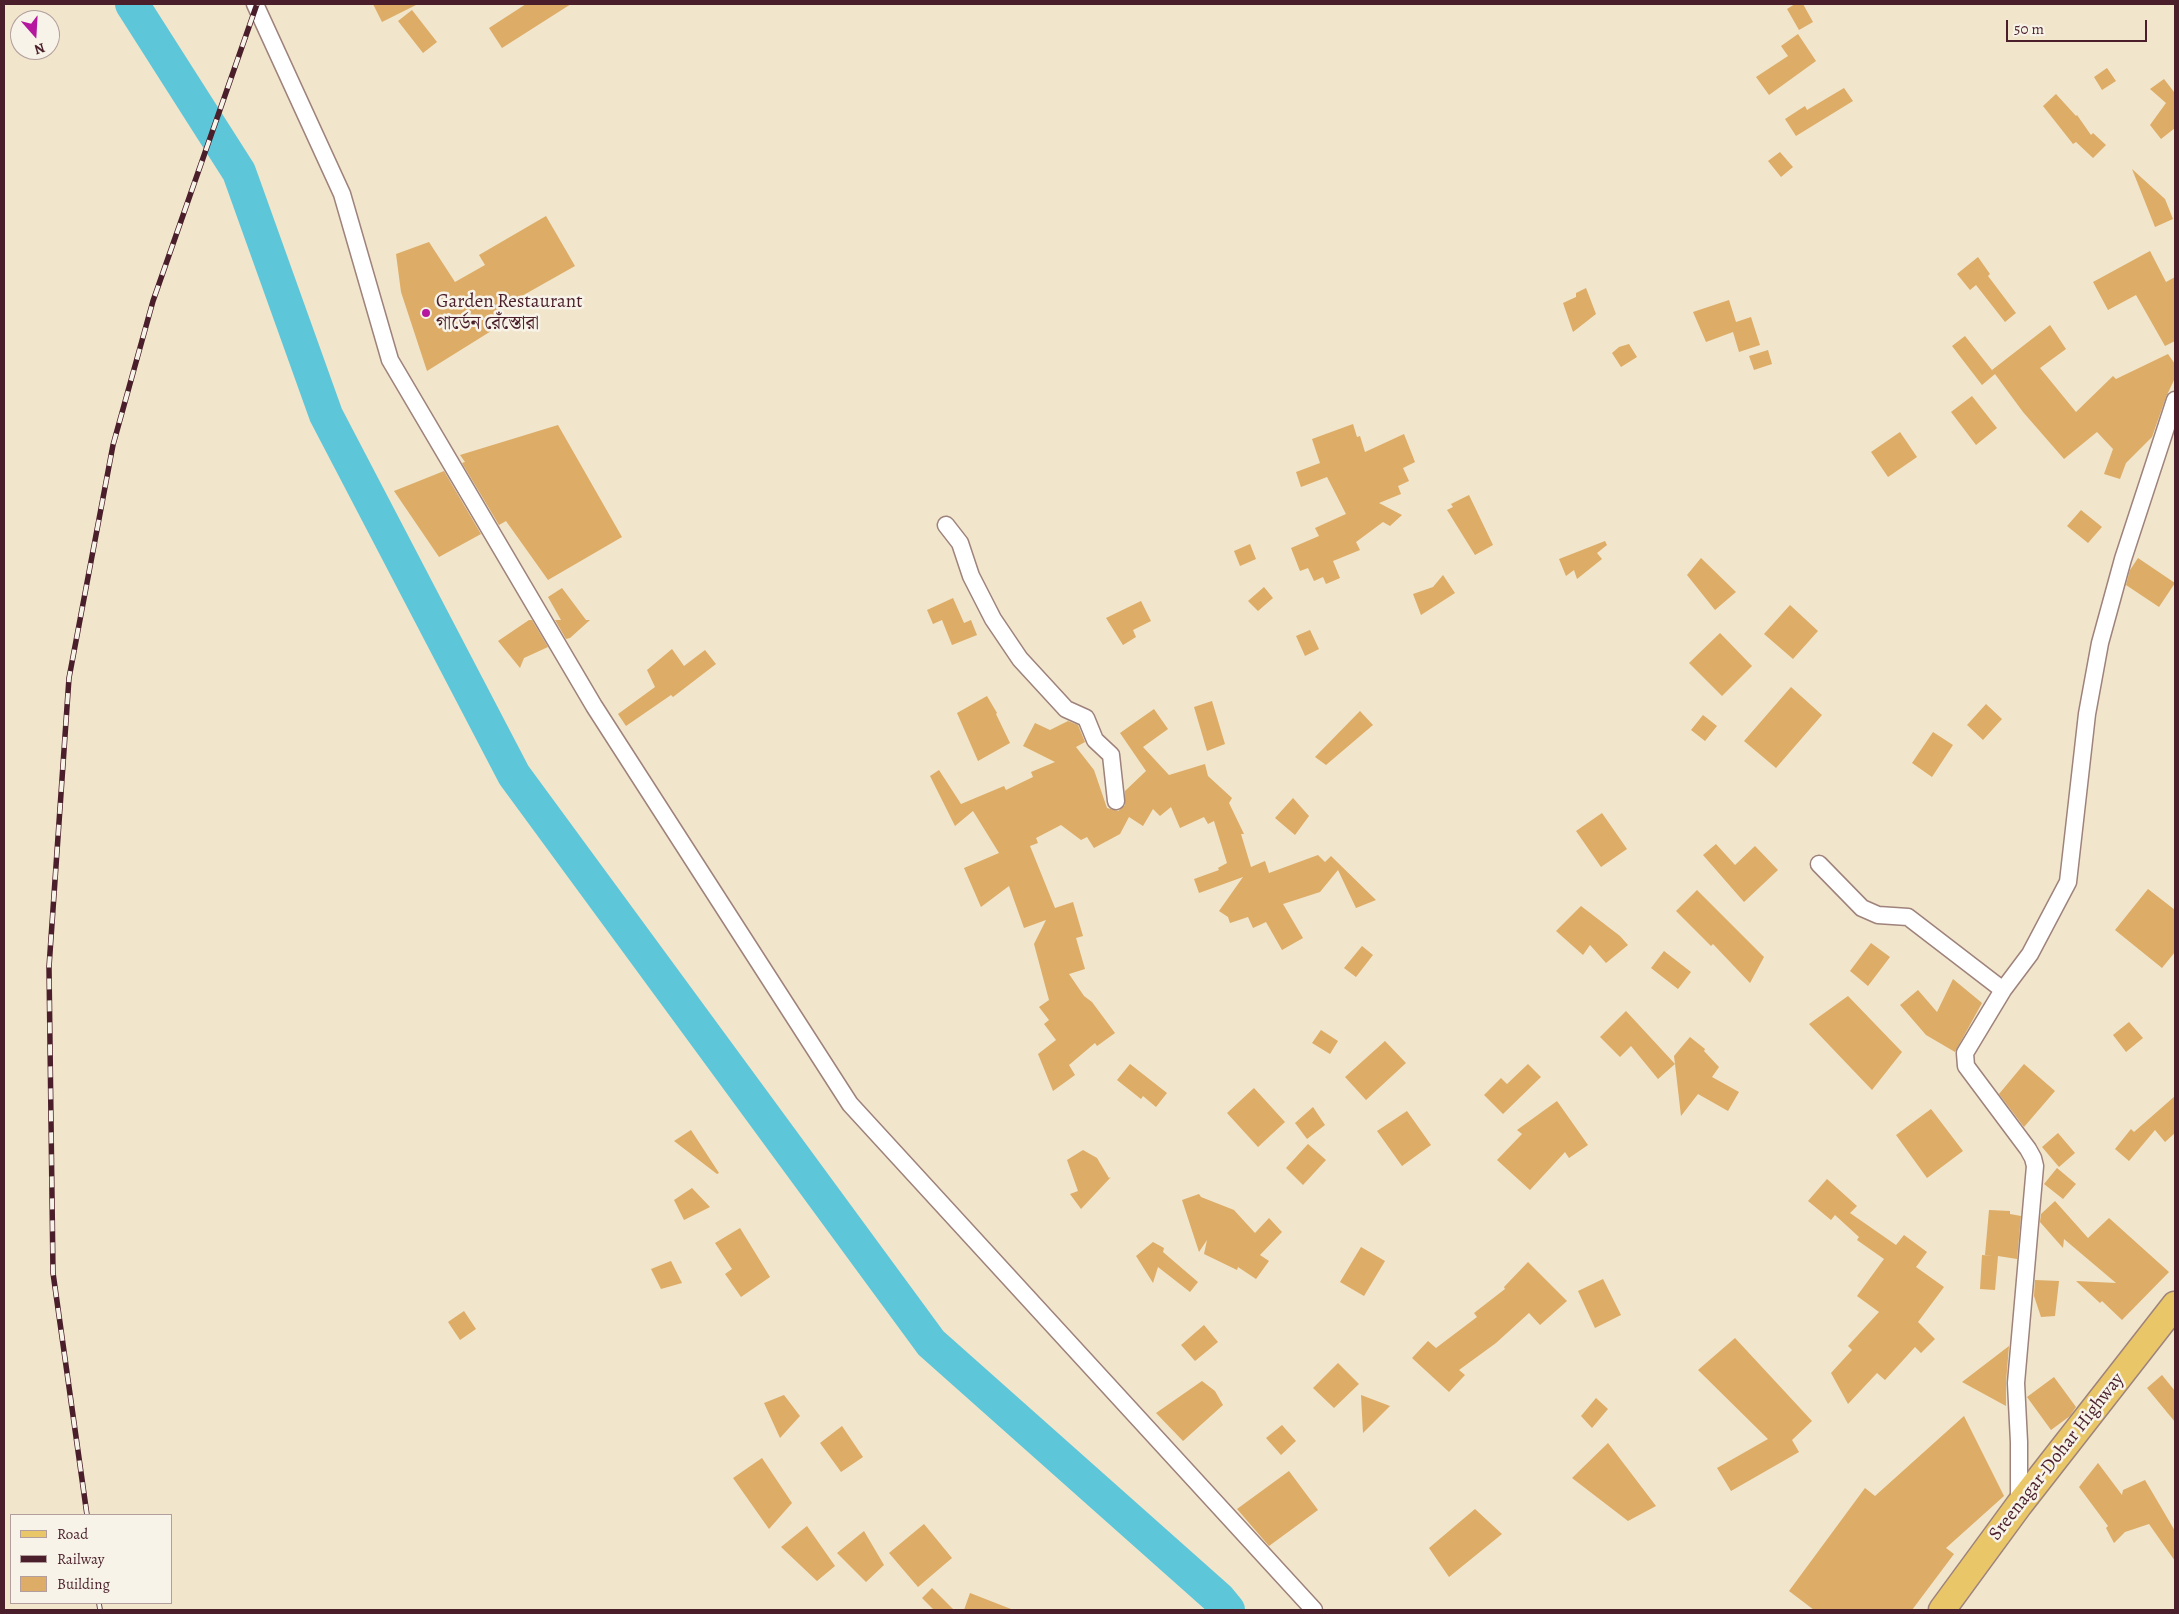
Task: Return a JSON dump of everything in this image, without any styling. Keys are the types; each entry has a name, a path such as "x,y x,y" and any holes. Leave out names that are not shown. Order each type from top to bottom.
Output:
{"main road":[{"name":"Sreenagar-Dohar Highway","path":"1942,1610 2018,1505 2175,1305"}],"street":[{"path":"255,4 342,194 390,360 594,706 850,1104 1314,1610"},
{"path":"2018,1505 2019,1442 2016,1383 2035,1166 2034,1158 2028,1149 1966,1066 1965,1053 2003,990 2030,954 2068,882 2086,714 2100,643 2123,559 2175,400"},
{"path":"946,525 960,543 971,576 993,619 1020,659 1066,709 1086,718 1095,740 1111,755 1116,801"},
{"path":"1819,864 1862,908 1878,914 1908,917 2003,990"}],"building":[{"path":"373,4 418,4 382,22"},
{"path":"526,4 571,4 502,48 489,28"},
{"path":"1795,4 1803,4 1813,22 1799,30 1787,9"},
{"path":"412,10 437,42 423,53 398,21"},
{"path":"1798,34 1816,61 1769,95 1756,77 1788,56 1781,46"},
{"path":"2107,68 2116,81 2102,90 2094,77"},
{"path":"2164,79 2174,92 2175,90 2175,128 2161,139 2150,125 2166,103 2150,89"},
{"path":"1844,88 1853,101 1796,136 1785,119 1805,106 1807,110"},
{"path":"2056,94 2077,115 2091,135 2093,133 2106,145 2093,158 2076,142 2073,144 2043,106"},
{"path":"1780,152 1793,167 1781,177 1768,161"},
{"path":"2132,169 2165,199 2173,219 2155,227"},
{"path":"546,216 575,266 497,310 504,323 427,371 401,292 396,254 429,242 455,282 485,265 479,255"},
{"path":"2150,251 2166,282 2175,277 2175,341 2165,346 2136,295 2108,310 2093,282"},
{"path":"1978,257 1990,274 1988,276 2016,313 2005,322 1976,285 1970,290 1957,274"},
{"path":"1586,288 1596,314 1573,332 1563,303 1576,297 1576,293"},
{"path":"1729,300 1736,322 1751,317 1760,345 1739,352 1733,332 1706,342 1693,312"},
{"path":"2050,325 2066,349 2040,368 2076,412 2113,376 2116,379 2168,354 2175,364 2175,378 2152,437 2126,463 2120,479 2104,474 2113,449 2097,432 2064,459 2023,412 1992,370"},
{"path":"1965,336 1995,374 1982,385 1952,346"},
{"path":"1629,344 1637,357 1621,367 1612,353 1619,347"},
{"path":"1768,350 1772,364 1754,370 1749,356"},
{"path":"1972,396 1997,428 1976,445 1951,412"},
{"path":"1353,424 1357,437 1360,436 1365,452 1404,434 1415,462 1403,468 1409,481 1398,486 1401,494 1379,503 1402,515 1390,526 1383,522 1356,542 1360,550 1333,561 1340,578 1326,584 1323,577 1314,581 1308,568 1300,571 1291,548 1319,536 1315,528 1346,514 1327,477 1301,487 1296,472 1320,463 1312,439"},
{"path":"558,425 622,537 548,580 506,521 499,525 462,463 465,462 460,455"},
{"path":"1900,432 1917,457 1888,477 1871,452"},
{"path":"444,471 481,534 439,557 394,491"},
{"path":"1469,495 1493,545 1475,555 1447,510 1453,507 1451,504"},
{"path":"2081,510 2102,527 2088,543 2067,526"},
{"path":"1605,541 1607,545 1597,553 1602,559 1577,579 1574,570 1566,576 1559,559"},
{"path":"1250,544 1256,559 1240,566 1234,551"},
{"path":"1701,558 1736,592 1715,610 1687,575"},
{"path":"2138,558 2175,583 2159,607 2126,585 2130,570"},
{"path":"1443,575 1455,593 1421,615 1413,594 1433,587"},
{"path":"1264,587 1273,598 1258,611 1248,601"},
{"path":"562,588 586,620 590,620 570,638 566,639 555,620 561,620 548,597"},
{"path":"953,598 964,623 971,620 977,635 952,645 942,620 933,624 927,610"},
{"path":"1141,601 1151,621 1133,630 1136,637 1123,645 1106,618"},
{"path":"1790,605 1818,631 1793,659 1764,634"},
{"path":"529,620 532,620 548,647 524,658 520,668 498,641"},
{"path":"1310,630 1319,649 1305,656 1296,636"},
{"path":"1720,633 1752,666 1722,696 1689,663"},
{"path":"672,649 684,666 705,650 716,664 673,697 671,695 626,726 618,714 655,687 647,670"},
{"path":"1791,687 1822,715 1776,768 1744,741"},
{"path":"987,696 997,713 1010,743 978,761 957,713"},
{"path":"1212,701 1225,744 1207,751 1194,707"},
{"path":"1986,704 2002,719 1983,740 1967,725"},
{"path":"1154,709 1168,729 1143,747 1169,775 1205,764 1208,776 1232,798 1229,803 1244,834 1241,834 1251,867 1265,861 1269,873 1318,855 1325,862 1331,856 1376,900 1356,908 1338,870 1320,892 1283,904 1303,938 1282,950 1266,922 1253,928 1248,917 1230,923 1228,917 1219,911 1243,877 1199,893 1194,879 1219,870 1218,868 1227,863 1214,821 1208,824 1204,817 1180,828 1171,807 1160,816 1153,809 1143,826 1129,817 1120,834 1094,848 1087,837 1081,840 1061,825 1036,838 1038,843 1030,846 1055,908 1073,902 1083,936 1076,938 1085,969 1069,974 1084,996 1092,1002 1115,1033 1097,1046 1095,1043 1069,1065 1075,1075 1053,1091 1038,1054 1056,1040 1044,1024 1049,1020 1039,1007 1049,1000 1034,944 1046,920 1024,928 1009,886 981,907 964,868 999,853 973,811 955,826 930,776 939,770 961,804 1004,786 1006,790 1033,777 1031,772 1055,762 1023,746 1035,723 1050,730 1068,721 1078,725 1085,742 1076,747 1094,770 1107,808 1118,811 1125,805 1125,791 1146,771 1120,733"},
{"path":"1360,711 1373,725 1326,765 1315,757"},
{"path":"1703,715 1717,726 1705,741 1691,730"},
{"path":"1933,732 1953,745 1932,777 1912,763"},
{"path":"1293,798 1309,816 1295,835 1275,818"},
{"path":"1602,813 1627,849 1601,867 1576,831"},
{"path":"1716,844 1735,865 1755,846 1778,870 1744,902 1703,855"},
{"path":"2148,889 2175,910 2175,952 2162,968 2115,930"},
{"path":"1697,890 1764,957 1750,983 1713,944 1711,946 1676,911"},
{"path":"1581,906 1620,936 1628,945 1606,963 1590,945 1583,955 1556,931"},
{"path":"1871,943 1890,957 1868,986 1850,971"},
{"path":"1362,946 1373,955 1356,977 1344,968"},
{"path":"1664,951 1691,972 1678,989 1651,968"},
{"path":"1953,979 1982,1003 1955,1052 1926,1035 1900,1005 1918,990 1937,1012"},
{"path":"1848,996 1902,1052 1872,1090 1809,1024"},
{"path":"1626,1011 1675,1064 1658,1079 1631,1046 1620,1057 1600,1037"},
{"path":"2129,1022 2143,1038 2126,1052 2113,1035"},
{"path":"1321,1030 1338,1041 1330,1054 1312,1043"},
{"path":"1690,1037 1705,1049 1704,1051 1719,1067 1712,1077 1739,1092 1728,1111 1698,1094 1681,1116 1674,1056"},
{"path":"1385,1041 1406,1063 1366,1100 1345,1077"},
{"path":"1130,1064 1167,1093 1156,1107 1143,1096 1141,1099 1117,1080"},
{"path":"1528,1064 1541,1077 1503,1114 1484,1095 1501,1078 1507,1084"},
{"path":"2024,1064 2055,1091 2024,1127 1999,1094"},
{"path":"1254,1088 1285,1122 1258,1147 1227,1113"},
{"path":"2175,1096 2175,1133 2165,1142 2155,1130 2129,1161 2115,1149 2131,1129 2134,1132"},
{"path":"1557,1101 1588,1145 1569,1158 1565,1152 1530,1190 1497,1160 1522,1134 1517,1130"},
{"path":"1313,1107 1325,1125 1307,1139 1295,1123"},
{"path":"1931,1109 1963,1151 1927,1178 1896,1135"},
{"path":"1407,1111 1431,1145 1402,1166 1377,1131"},
{"path":"691,1130 719,1173 717,1174 674,1141"},
{"path":"2058,1133 2075,1153 2059,1167 2042,1147"},
{"path":"1308,1144 1326,1160 1303,1185 1286,1168"},
{"path":"1083,1150 1097,1158 1109,1178 1111,1177 1081,1209 1070,1194 1078,1191 1067,1160"},
{"path":"2057,1168 2076,1184 2063,1199 2044,1184"},
{"path":"1827,1179 1857,1206 1850,1213 1896,1245 1904,1235 1927,1252 1916,1267 1944,1287 1918,1322 1935,1339 1921,1353 1915,1347 1885,1380 1877,1373 1848,1404 1831,1373 1852,1350 1848,1346 1879,1312 1857,1296 1884,1259 1857,1240 1859,1237 1835,1215 1831,1220 1808,1201"},
{"path":"692,1188 710,1207 684,1220 674,1200"},
{"path":"1199,1194 1201,1197 1234,1210 1255,1233 1269,1218 1282,1232 1260,1255 1269,1261 1256,1279 1238,1267 1237,1270 1204,1254 1207,1240 1199,1252 1182,1200"},
{"path":"2055,1201 2088,1238 2109,1218 2169,1272 2122,1320 2102,1301 2100,1303 2076,1281 2116,1283 2064,1239 2063,1248 2040,1222 2041,1214"},
{"path":"1989,1210 2010,1211 2010,1214 2021,1216 2017,1259 1998,1256 1995,1290 1980,1289 1982,1255 1994,1256 1985,1255"},
{"path":"740,1228 770,1277 741,1297 725,1274 732,1269 715,1243"},
{"path":"1153,1242 1164,1248 1163,1252 1198,1282 1190,1292 1158,1267 1153,1283 1136,1256"},
{"path":"1361,1247 1385,1261 1364,1296 1340,1282"},
{"path":"671,1261 682,1283 661,1289 651,1269"},
{"path":"1528,1262 1567,1301 1540,1325 1529,1313 1496,1343 1459,1370 1465,1375 1449,1392 1412,1358 1428,1341 1436,1348 1477,1317 1474,1313 1505,1289 1504,1287"},
{"path":"1603,1279 1621,1315 1595,1328 1578,1291"},
{"path":"2035,1280 2059,1281 2055,1316 2041,1317 2034,1296"},
{"path":"464,1311 476,1329 460,1340 448,1322"},
{"path":"1204,1325 1218,1342 1195,1361 1181,1345"},
{"path":"1735,1338 1812,1421 1792,1440 1799,1452 1731,1491 1717,1468 1768,1439 1698,1370"},
{"path":"2009,1346 2006,1382 2006,1406 1962,1382"},
{"path":"1338,1363 1359,1384 1334,1408 1313,1388"},
{"path":"2162,1375 2175,1391 2175,1422 2147,1388"},
{"path":"2054,1377 2076,1407 2070,1416 2051,1430 2027,1397"},
{"path":"1202,1381 1215,1391 1223,1405 1183,1441 1156,1413"},
{"path":"784,1395 800,1416 780,1438 764,1403"},
{"path":"1361,1395 1390,1406 1363,1433"},
{"path":"1596,1398 1608,1409 1592,1428 1581,1416"},
{"path":"1964,1416 2004,1496 1946,1548 1954,1554 1912,1610 1814,1610 1789,1591 1865,1488 1875,1496"},
{"path":"1282,1425 1296,1441 1281,1455 1266,1438"},
{"path":"842,1426 863,1457 841,1472 820,1443"},
{"path":"1608,1443 1656,1506 1628,1521 1572,1478"},
{"path":"762,1458 792,1503 769,1529 733,1478"},
{"path":"2098,1463 2122,1495 2123,1490 2145,1480 2175,1531 2175,1561 2149,1524 2125,1532 2114,1543 2106,1528 2108,1526 2079,1487"},
{"path":"1289,1471 1318,1510 1269,1546 1237,1509"},
{"path":"1475,1509 1502,1534 1449,1577 1429,1548"},
{"path":"924,1524 952,1558 918,1587 889,1553"},
{"path":"807,1526 835,1566 817,1581 781,1547"},
{"path":"864,1531 884,1565 866,1582 837,1553"},
{"path":"932,1588 954,1610 934,1610 922,1598"},
{"path":"970,1593 1011,1609 1011,1610 964,1610"}],"waterway":[{"path":"132,4 239,172 326,415 514,775 931,1343 1219,1599 1228,1610"}],"railway":[{"path":"87,1514 53,1273 49,967 69,678 113,445 153,301 257,4"},
{"path":"99,1604 100,1610"}],"place":[{"name":"Garden Restaurant গার্ডেন রেঁস্তোরা","path":"426,313"}]}
